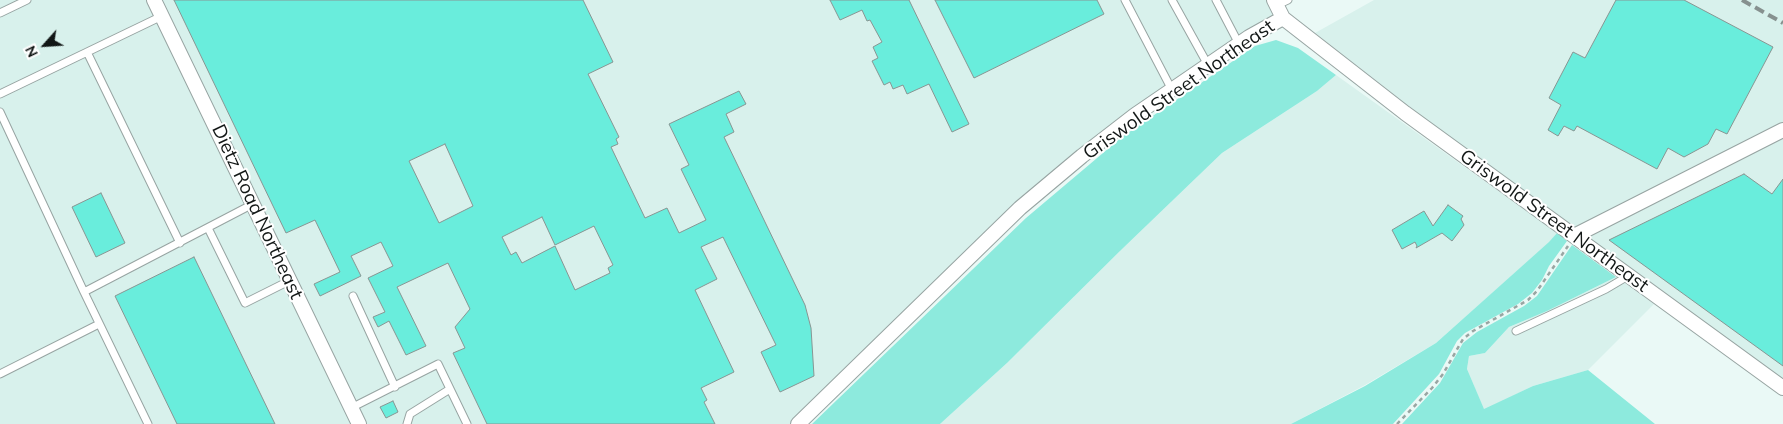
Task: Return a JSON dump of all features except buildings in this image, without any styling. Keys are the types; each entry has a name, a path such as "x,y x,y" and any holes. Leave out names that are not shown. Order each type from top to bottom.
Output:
{"street":[{"name":"Dietz Road Northeast","path":"154,0 359,424"},
{"name":"Griswold Street Northeast","path":"798,424 1020,208 1090,150 1135,116 1239,44 1281,6 1405,113 1783,388"},
{"path":"1574,236 1783,130"}],"lane":[{"path":"0,13 27,0"},
{"path":"1125,0 1172,90"},
{"path":"1172,0 1208,65"},
{"path":"1216,0 1239,44"},
{"path":"0,94 162,16"},
{"path":"87,52 180,243"},
{"path":"0,112 148,424"},
{"path":"84,292 253,204"},
{"path":"208,228 245,304 289,280"},
{"path":"1516,332 1629,275"},
{"path":"353,296 395,387"},
{"path":"0,374 99,324"},
{"path":"351,408 438,364 467,424"},
{"path":"407,424 410,414 450,390"}],"path":[{"path":"1398,424 1437,381 1463,339 1472,331 1532,296 1574,236"}],"shaded area":[{"path":"0,0 1274,0 1283,18 1082,156 798,424 0,424"},
{"path":"1374,0 1783,0 1783,388 1581,241 1315,33"},
{"path":"1336,75 1557,233 1550,242 1436,343 1365,385 1291,424 940,424 1007,363 1222,153 1317,91"},
{"path":"1616,277 1654,304 1588,370 1533,386 1484,410 1467,369 1469,356 1485,353 1509,327 1547,311"}],"green space":[{"path":"1276,40 1298,48 1336,75 1317,91 1222,153 1007,363 940,424 812,424 1026,218 1122,137 1255,46"},
{"path":"1557,233 1567,241 1532,293 1518,304 1465,333 1457,341 1439,374 1393,424 1291,424 1365,386 1436,343"},
{"path":"1572,245 1616,277 1547,311 1509,327 1485,353 1469,356 1467,369 1484,409 1533,386 1588,370 1655,424 1402,424 1440,383 1463,343 1477,332 1524,306 1537,296"}],"railway":[{"path":"1742,0 1783,23"}]}
